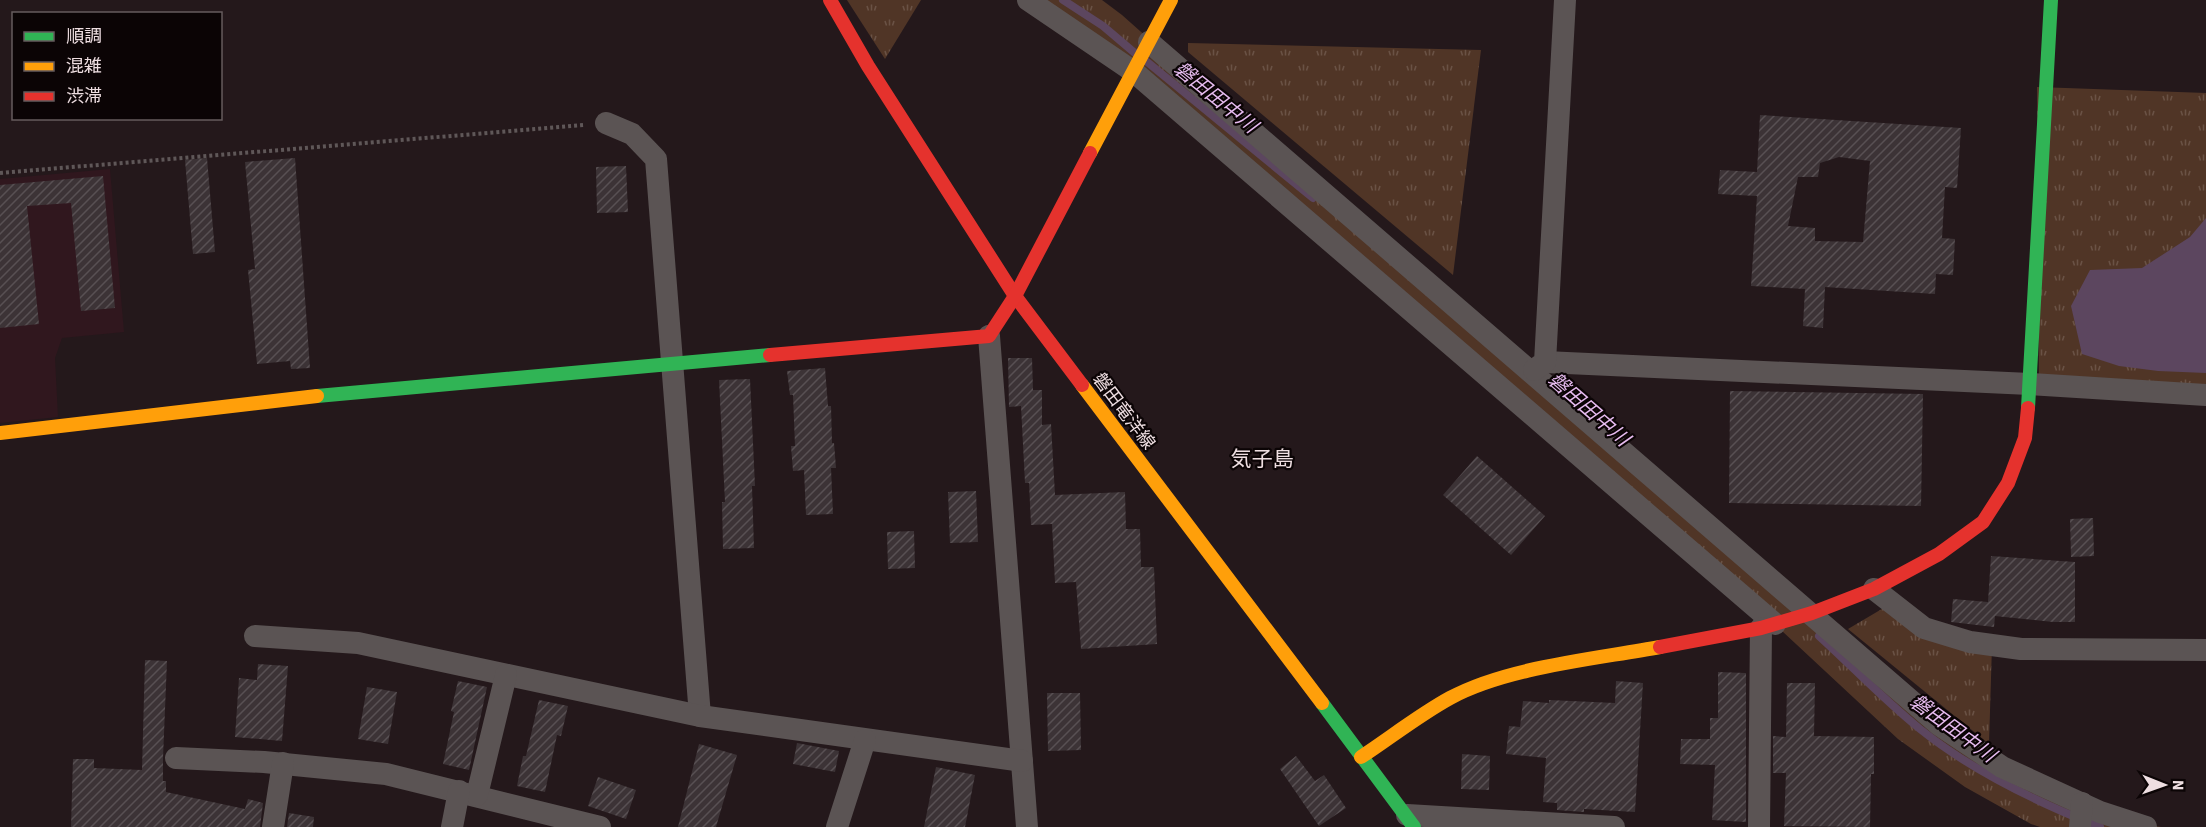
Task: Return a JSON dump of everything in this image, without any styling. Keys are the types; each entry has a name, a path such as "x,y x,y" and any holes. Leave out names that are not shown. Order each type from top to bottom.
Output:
{"street":[{"name":"磐田竜洋線","path":"830,0 868,66 1015,296 1410,821"},
{"path":"1028,0 1134,72 1772,625"},
{"path":"1027,827 989,336 1015,296 1171,0"},
{"path":"1539,367 1565,0"},
{"path":"1361,757 1450,698 1488,682 1528,671 1772,625 1809,614 1874,589 1939,554 1983,522 2008,483 2025,438 2051,0"},
{"path":"1149,42 1539,367 1809,614 1938,724 2002,767 2100,812 2146,827"},
{"path":"606,123 632,134 656,159 674,363 700,716"},
{"path":"0,433 273,400 989,336"},
{"path":"1539,367 2030,384 2206,395"},
{"path":"1874,589 1924,628 1970,642 2021,649 2206,650"},
{"path":"1759,827 1772,625"},
{"path":"255,636 358,643 700,716 1022,761"},
{"path":"452,827 468,793 506,675"},
{"path":"837,827 865,740"},
{"path":"176,758 283,763 386,774 600,827"},
{"path":"273,827 283,763"},
{"path":"2080,827 2082,803"},
{"path":"1410,821 1614,827"}],"path":[{"path":"0,173 606,123"}],"shaded area":[{"path":"110,169 124,332 62,338 55,358 58,417 0,423 0,179"},
{"path":"2206,218 2206,373 2158,371 2119,366 2082,354 2071,306 2090,270 2142,268 2190,237"}],"green space":[{"path":"847,0 921,0 885,59"},
{"path":"1022,0 1102,0 1122,15 1285,160 1938,724 2122,820 2161,827 2040,827 2031,824 1965,787 1898,739 1769,619 1170,92"},
{"path":"1188,43 1481,50 1453,275 1188,52"},
{"path":"2037,87 2206,93 2206,395 2039,384"},
{"path":"1892,603 1992,645 1989,744 1848,629"}],"building":[{"path":"1760,115 1961,128 1957,188 1945,187 1942,238 1955,239 1953,275 1936,274 1935,294 1825,287 1823,328 1803,326 1805,289 1751,286 1757,196 1718,194 1720,170 1757,172","holes":["1839,157 1870,161 1863,242 1815,241 1815,228 1788,226 1798,177 1818,177 1820,163"]},
{"path":"207,158 215,252 193,254 185,160"},
{"path":"295,158 310,368 291,369 290,361 257,364 248,270 255,269 245,162"},
{"path":"626,166 628,212 597,213 596,167"},
{"path":"103,176 115,308 81,311 71,203 27,206 39,324 0,328 0,185"},
{"path":"1008,358 1032,358 1033,390 1042,390 1042,425 1051,424 1055,495 1125,492 1126,529 1140,529 1141,567 1154,567 1157,644 1081,649 1076,582 1055,583 1052,524 1031,525 1029,483 1025,483 1021,406 1009,407"},
{"path":"825,368 828,406 831,406 832,443 834,443 836,468 831,468 833,514 806,515 804,470 793,471 791,446 795,446 793,395 790,395 787,371"},
{"path":"750,379 755,486 752,486 754,548 723,549 722,502 725,502 719,380"},
{"path":"1730,391 1923,394 1921,506 1729,503"},
{"path":"1477,456 1545,516 1511,555 1443,495"},
{"path":"976,491 978,542 950,543 948,492"},
{"path":"2093,518 2094,556 2071,557 2070,519"},
{"path":"914,531 915,568 888,569 887,532"},
{"path":"1991,556 2075,562 2075,622 1995,616 1994,627 1951,622 1953,599 1988,602"},
{"path":"145,660 167,661 163,758 163,781 166,781 166,792 245,809 248,799 263,803 260,827 71,827 73,759 94,759 94,768 142,770"},
{"path":"258,664 288,666 282,741 235,737 239,678 257,680"},
{"path":"1718,672 1746,673 1746,822 1712,820 1715,765 1680,764 1681,739 1710,739 1710,718 1718,718"},
{"path":"458,681 487,687 469,770 443,764"},
{"path":"1616,681 1643,683 1635,812 1557,810 1557,803 1543,802 1546,758 1506,754 1509,726 1520,727 1523,701 1615,703"},
{"path":"1787,683 1815,683 1814,736 1874,737 1870,827 1784,826 1786,773 1773,773 1773,736 1786,737"},
{"path":"367,687 397,692 388,744 358,739"},
{"path":"1047,693 1080,693 1081,750 1048,751"},
{"path":"539,700 568,706 561,736 557,735 545,792 517,786"},
{"path":"797,743 839,751 835,772 793,764"},
{"path":"699,744 737,755 716,827 678,827"},
{"path":"1462,754 1490,756 1489,790 1461,789"},
{"path":"1296,756 1315,781 1324,775 1346,808 1319,826 1280,769"},
{"path":"936,767 975,775 965,827 924,827"},
{"path":"598,777 636,790 626,819 588,806"},
{"path":"289,813 314,817 313,827 287,827"}],"waterway":[{"name":"磐田田中川","path":"1063,0 1103,26 1136,54"},
{"name":"磐田田中川","path":"1146,61 1313,198"},
{"name":"磐田田中川","path":"1819,636 1894,706 1940,744 2006,784 2100,827"}],"traffic: fast":[{"path":"2028,408 2051,0"},
{"path":"317,396 770,355"},
{"path":"1322,703 1414,827"}],"traffic: slow":[{"path":"1090,153 1171,0"},
{"path":"1082,385 1322,703"},
{"path":"0,433 317,396"},
{"path":"1361,757 1438,705 1473,687 1552,665 1660,647"}],"traffic: jam":[{"path":"830,0 868,66 1015,296 1082,385"},
{"path":"770,355 989,336 1015,296 1090,153"},
{"path":"1660,647 1761,628 1812,613 1874,589 1939,554 1983,522 2008,483 2025,438 2028,408"}],"district":[{"name":"気子島","path":"1262,459"}]}
